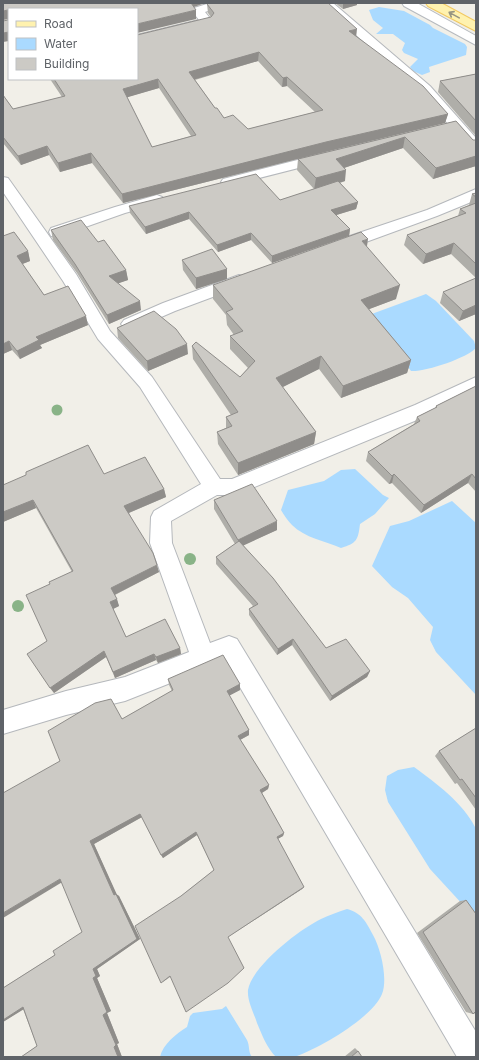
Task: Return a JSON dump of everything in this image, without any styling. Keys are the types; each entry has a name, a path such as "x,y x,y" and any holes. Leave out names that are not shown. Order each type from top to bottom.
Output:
{"main road":[{"path":"432,3 476,27"}],"street":[{"path":"138,39 168,33 207,22 198,11 222,3"},
{"path":"326,3 425,89 476,147"},
{"path":"408,3 476,41"},
{"path":"441,129 457,126"},
{"path":"217,184 340,153"},
{"path":"3,181 70,278 104,335 146,382 214,487"},
{"path":"321,251 432,213 476,194"},
{"path":"41,237 120,210 172,196"},
{"path":"104,335 170,307 256,275"},
{"path":"203,657 161,543 161,517 214,487 233,487 422,410 476,384"},
{"path":"3,722 66,703 125,689 228,648 474,1057"}],"water":[{"path":"379,7 404,11 465,44 467,47 466,55 429,67 430,72 422,75 413,71 410,67 418,59 404,53 402,50 405,43 393,34 376,34 383,28 373,20 369,10"},
{"path":"426,294 436,301 474,341 476,348 464,356 445,364 417,371 411,371 369,315"},
{"path":"355,469 383,495 389,498 375,514 360,524 356,540 354,542 341,548 303,533 292,525 286,518 281,510 288,490 324,481 341,470"},
{"path":"452,501 476,523 476,695 436,652 430,640 433,627 408,598 392,587 372,566 390,526 409,521"},
{"path":"414,767 440,787 456,802 464,810 475,827 477,855 476,919 430,869 388,802 385,790 387,776 398,770"},
{"path":"347,909 356,913 363,919 379,948 384,972 384,988 382,994 368,1013 332,1039 297,1056 276,1057 265,1041 250,1003 248,990 251,980 258,970 278,949 301,931 321,919"},
{"path":"226,1006 247,1040 252,1057 160,1057 164,1048 174,1036 187,1027 190,1016 193,1013 222,1009"}],"building":[{"path":"3,3 191,3 196,10 138,24 138,8 8,8 8,10 3,11"},
{"path":"328,3 357,29 349,31 423,86 448,114 326,142 122,194 91,153 58,163 47,146 18,156 3,137 3,95 13,109 65,96 55,80 138,80 138,35 211,17 214,13 207,4","holes":["259,52 283,78 287,77 323,110 248,129 233,115 224,118 189,72","158,79 196,135 152,147 123,89"]},
{"path":"8,20 8,32 3,33 3,21"},
{"path":"476,74 476,121 440,81"},
{"path":"456,121 473,140 476,140 476,156 436,168 405,137 336,159 346,170 316,178 298,159"},
{"path":"256,174 280,200 338,181 358,202 331,210 350,229 272,256 251,233 217,245 189,212 145,227 129,206"},
{"path":"476,203 476,264 454,243 426,254 407,235 466,213 460,209"},
{"path":"81,220 98,242 104,240 126,270 109,276 140,301 107,315 75,264 51,230"},
{"path":"14,232 28,251 17,256 44,295 68,286 86,316 36,337 39,340 17,351 9,341 3,344 3,236"},
{"path":"361,232 368,239 362,241 400,285 361,300 411,360 343,386 321,356 276,378 316,432 238,463 217,432 232,426 226,417 238,412 192,346 196,342 240,377 255,361 230,336 243,331 226,312 233,309 213,285"},
{"path":"212,249 227,269 196,278 182,260"},
{"path":"476,278 476,305 463,311 443,292"},
{"path":"154,311 176,329 187,344 147,361 117,328"},
{"path":"476,386 476,479 472,474 424,505 394,474 392,476 368,452 420,421 417,417"},
{"path":"88,445 104,474 145,457 164,489 124,506 153,553 157,565 111,588 117,599 110,602 126,637 165,619 180,648 156,657 154,654 113,672 104,651 50,688 27,654 47,641 26,595 73,571 33,500 3,512 3,485 26,475 26,472"},
{"path":"252,484 277,521 238,540 214,500"},
{"path":"239,541 273,578 326,648 346,639 370,671 332,696 293,639 278,649 249,609 258,604 216,557"},
{"path":"223,655 240,684 227,691 249,730 238,736 269,785 260,790 284,833 277,837 304,887 228,937 244,968 228,983 186,1012 170,976 161,983 135,926 181,896 214,870 196,832 161,855 140,814 90,841 114,895 116,894 137,939 93,969 96,976 93,978 107,1012 103,1015 116,1045 114,1047 118,1057 21,1057 37,1046 23,1007 3,1020 3,988 55,955 53,951 82,932 60,879 3,913 3,793 60,761 48,731 95,703 111,699 122,719 173,690 168,679"},
{"path":"476,728 476,798 462,779 460,780 439,751"},
{"path":"466,900 476,914 476,1011 473,1014 423,932"},
{"path":"358,1051 362,1057 351,1057"}]}
